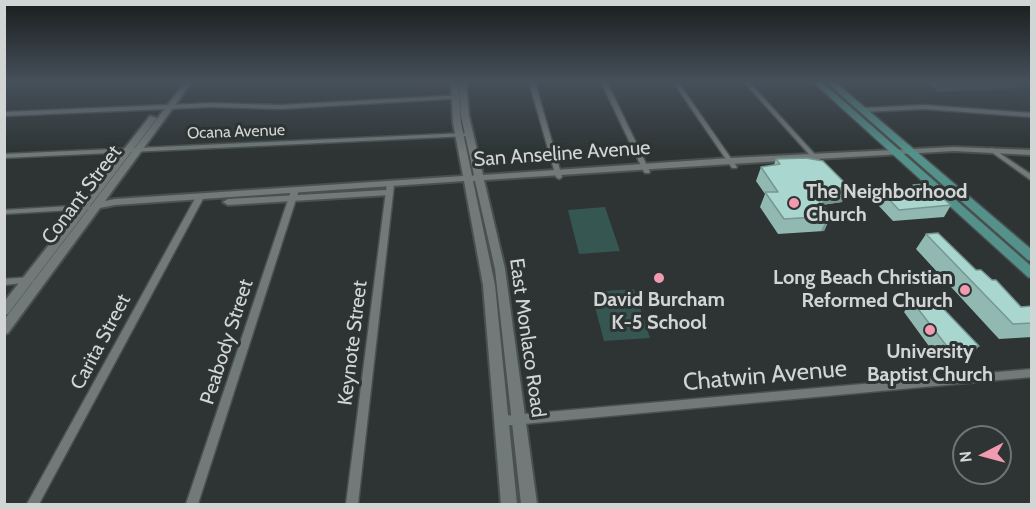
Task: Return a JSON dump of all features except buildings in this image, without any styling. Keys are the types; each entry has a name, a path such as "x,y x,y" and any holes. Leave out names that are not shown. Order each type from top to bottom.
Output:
{"main road":[{"path":"846,106 975,208 1032,257"},
{"path":"857,106 959,209 1032,274"},
{"path":"959,209 975,208"}],"street":[{"path":"4,114 166,107 302,106"},
{"path":"458,106 459,135 474,181"},
{"path":"461,106 469,135 474,181"},
{"path":"539,106 558,174"},
{"path":"615,106 646,169"},
{"path":"692,106 732,164"},
{"path":"768,106 816,159"},
{"name":"Conant Street","path":"4,330 166,107"},
{"path":"862,110 924,107 1032,115"},
{"name":"Ocana Avenue","path":"4,156 469,135"},
{"name":"Conant Street","path":"4,311 84,207 134,150"},
{"path":"995,152 1032,179"},
{"name":"San Anseline Avenue","path":"4,212 96,206 110,209 198,200 390,189 558,174 904,154 995,152 1032,155"},
{"name":"East Monlaco Road","path":"474,181 500,269 529,504"},
{"name":"East Monlaco Road","path":"474,181 489,285 509,504"},
{"name":"Keynote Street","path":"352,504 390,189"},
{"name":"Peabody Street","path":"192,504 294,194"},
{"name":"Carita Street","path":"33,504 198,200"},
{"path":"4,282 42,280"},
{"name":"Chatwin Avenue","path":"502,421 1032,373"}],"green space":[{"path":"605,207 620,251 579,254 568,210"},
{"path":"634,289 650,338 604,341 591,292"}],"place":[{"name":"The Neighborhood Church","path":"794,203"},
{"name":"David Burcham K-5 School","path":"659,278"},
{"name":"Long Beach Christian Reformed Church","path":"965,290"},
{"name":"University Baptist Church","path":"930,330"}]}
